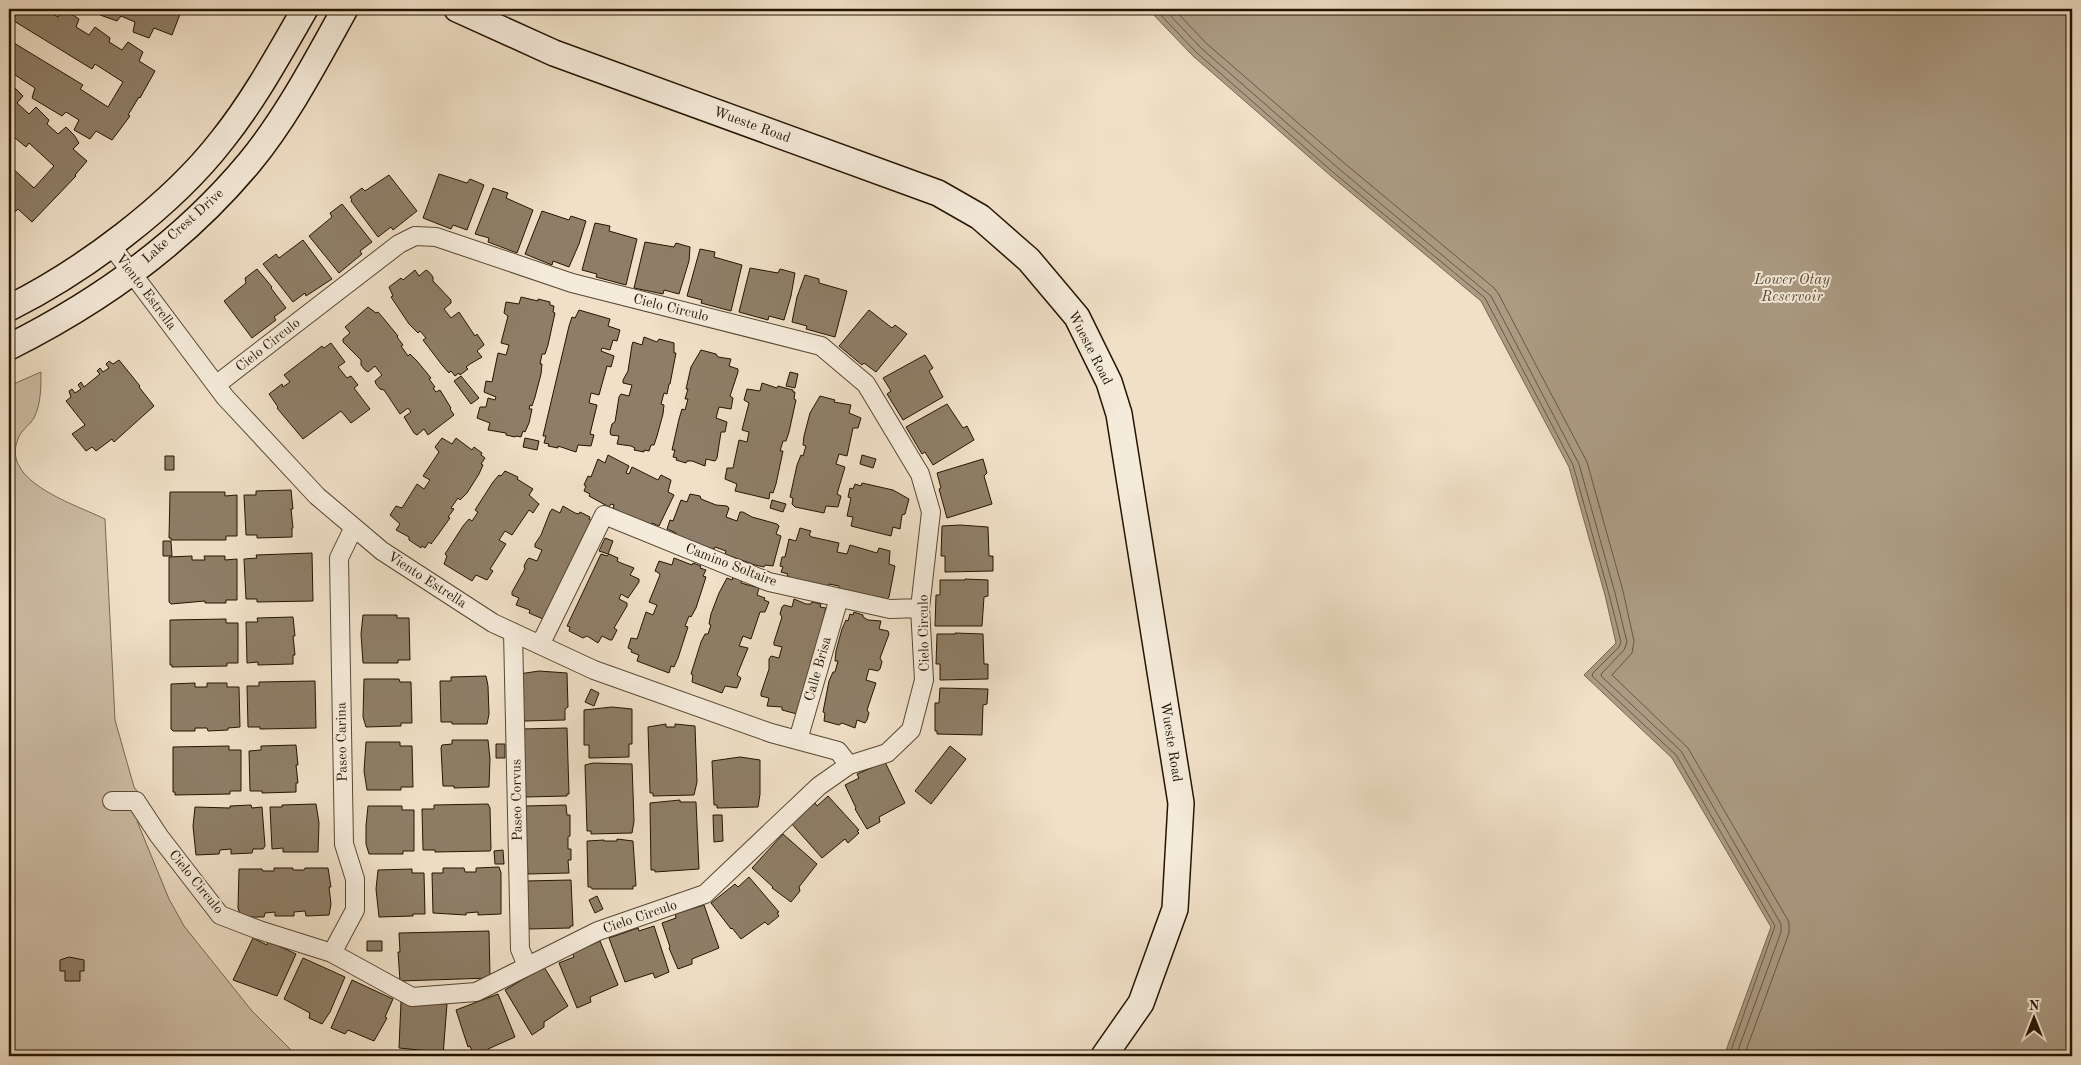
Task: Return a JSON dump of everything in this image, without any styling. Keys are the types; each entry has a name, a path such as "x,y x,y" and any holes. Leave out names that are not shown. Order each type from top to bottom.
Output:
{"street":[{"path":"9,308 83,265 182,185 221,142 251,101 305,9"},
{"name":"Lake Crest Drive","path":"9,347 48,327 101,295 205,210 249,163 282,118 345,9"},
{"name":"Wueste Road","path":"457,9 554,53 938,194 980,217 1029,260 1077,317 1109,382 1119,414 1181,803 1175,908 1141,1003 1104,1056"},
{"name":"Cielo Circulo","path":"112,802 136,801 159,836 220,915 259,930 332,953 412,997 476,992 598,930 705,894 819,786 848,764 887,753 911,730 924,680 920,608 932,512 920,474 866,384 821,346 572,283 436,237 415,236 399,244 216,385"},
{"name":"Viento Estrella","path":"110,244 216,385 289,468 317,496 382,551 494,623 594,670 771,732 838,750 848,764"},
{"name":"Camino Soltaire","path":"540,645 604,515 770,582 890,609 920,608"},
{"name":"Paseo Carina","path":"332,953 355,910 354,879 344,844 339,558 354,527"},
{"name":"Calle Brisa","path":"798,740 838,598"},
{"name":"Paseo Corvus","path":"513,632 520,949 527,966"}],"shaded area":[{"path":"41,372 38,407 34,418 19,436 15,454 20,468 30,480 60,499 105,519 115,720 134,787 152,811 137,821 169,899 184,926 252,1011 297,1056 9,1056 9,386"}],"water":[{"name":"Lower Otay Reservoir","path":"1148,9 2072,9 2072,1056 1724,1056 1771,927 1672,758 1584,675 1616,643 1605,595 1569,467 1481,301 1331,176 1193,56"}],"building":[{"path":"19,9 45,9 58,17 64,9 79,19 76,27 89,35 95,27 110,38 109,42 122,50 128,42 143,52 139,61 155,71 128,115 130,116 112,140 96,131 90,139 74,130 79,120 66,112 62,116 32,98 35,88 9,71 9,40 83,85 80,89 108,107 123,82 95,64 92,69 14,21"},
{"path":"102,9 182,9 172,35 154,28 149,38 133,32 135,22 121,16 117,21 100,15"},
{"path":"10,83 23,96 17,103 29,114 36,107 49,120 47,124 58,134 66,127 79,143 73,149 87,161 76,176 32,222 18,209 12,215 9,214 9,165 34,188 54,166 29,143 26,147 9,133"},
{"path":"439,174 467,183 470,179 484,185 467,230 453,225 451,229 423,218"},
{"path":"389,175 417,211 393,230 391,227 378,237 350,197 362,188 365,191"},
{"path":"493,188 508,193 506,198 533,210 517,253 488,242 489,238 475,234"},
{"path":"342,204 372,242 360,251 362,254 339,273 309,236 332,217 330,213"},
{"path":"542,211 569,220 571,216 586,221 569,267 553,261 552,265 525,254"},
{"path":"595,223 610,226 609,231 637,239 626,285 596,277 597,274 582,270"},
{"path":"303,240 332,279 306,296 305,293 293,302 263,264 276,254 279,258"},
{"path":"645,242 674,247 676,243 690,247 689,261 679,294 664,290 663,294 634,288"},
{"path":"700,249 715,252 714,257 742,265 731,311 701,303 702,300 687,296"},
{"path":"750,268 778,273 780,269 795,273 784,320 769,316 768,320 739,312"},
{"path":"257,269 286,308 274,317 276,320 252,338 224,301 246,283 245,278"},
{"path":"415,270 419,276 426,270 429,272 433,277 433,281 451,300 451,303 444,309 451,318 459,312 475,336 477,334 484,345 477,351 482,357 466,367 468,369 460,375 459,373 455,376 451,371 449,373 423,340 426,338 420,331 418,333 409,324 391,297 393,296 389,287 401,278 403,280"},
{"path":"805,275 819,279 819,283 847,291 835,337 806,329 807,326 792,322 797,297"},
{"path":"521,297 550,302 550,305 554,306 553,312 555,313 548,345 545,354 542,354 541,374 535,397 529,409 532,409 529,423 521,437 515,437 506,435 506,433 488,430 490,423 477,418 480,407 486,407 488,398 495,400 496,397 484,392 486,381 492,382 498,353 506,355 509,345 501,343 508,316 504,313 506,302 519,304"},
{"path":"368,307 376,313 378,312 398,336 403,345 401,346 408,356 410,354 417,361 431,378 429,379 435,387 433,388 436,392 440,390 451,408 454,415 428,435 424,429 417,435 414,433 404,417 411,412 408,408 400,414 384,390 380,389 376,384 375,381 382,375 375,366 368,372 365,370 361,365 361,360 343,342 343,339 350,333 345,327"},
{"path":"579,310 610,319 608,326 620,330 617,341 613,340 610,350 602,348 601,351 614,356 611,367 607,366 599,395 591,393 589,403 597,405 590,434 594,435 591,446 578,445 576,452 558,446 558,448 548,446 549,444 544,443 546,436 543,436 569,326 572,317 575,318"},
{"path":"869,310 892,328 895,325 907,334 876,372 864,363 862,365 839,346"},
{"path":"644,337 657,342 659,339 674,343 674,353 676,353 670,384 667,394 664,393 661,404 664,405 663,414 657,436 654,445 651,445 649,451 644,450 644,452 634,450 635,448 631,446 617,444 619,436 611,435 610,432 612,424 615,422 619,397 621,394 629,396 632,385 623,383 623,380 628,371 633,342 642,345"},
{"path":"331,343 345,362 338,367 347,378 351,376 358,385 354,388 370,409 351,423 341,411 303,439 277,408 269,394 282,384 283,387 290,382 284,375 322,346 324,348"},
{"path":"701,350 716,354 718,357 731,359 729,366 738,369 730,396 733,398 731,409 719,407 716,418 727,422 725,432 721,432 717,458 715,461 706,459 705,466 692,461 687,461 686,463 676,460 677,458 673,457 675,450 672,450 682,409 685,410 688,399 685,399 691,367"},
{"path":"925,355 933,368 929,371 943,397 903,420 887,394 891,391 883,378"},
{"path":"119,360 154,406 114,442 112,439 96,451 92,447 86,451 72,434 85,425 66,401 71,397 69,391 72,389 75,393 81,389 78,385 81,382 84,387 100,374 97,371 100,368 103,372 109,368 106,364 109,361 113,364"},
{"path":"790,372 798,374 795,388 786,386"},
{"path":"461,376 479,398 471,404 454,381"},
{"path":"762,383 777,388 778,386 793,390 795,392 794,399 796,400 789,432 786,441 783,441 780,451 783,451 776,484 773,493 770,492 769,499 735,491 737,484 725,479 727,468 733,468 739,440 747,442 749,432 742,430 749,403 744,400 747,389 760,391"},
{"path":"820,396 835,400 834,402 851,405 849,413 861,418 858,428 853,428 847,456 839,454 836,464 845,467 837,494 841,496 838,507 826,506 824,513 795,507 792,504 793,498 790,497 797,465 801,455 803,456 806,446 803,445 804,436 810,413"},
{"path":"947,404 963,428 967,426 974,440 933,465 925,452 922,454 906,427"},
{"path":"442,438 452,444 456,438 472,450 474,447 485,458 481,464 483,465 479,474 467,493 460,500 458,498 451,508 454,509 448,517 450,518 431,544 429,542 425,548 422,546 421,548 409,540 409,537 396,530 400,524 390,515 396,506 402,508 417,484 424,489 430,480 423,476 439,452 435,447"},
{"path":"525,438 539,441 537,450 523,447"},
{"path":"608,455 629,466 626,473 629,474 632,467 658,480 661,475 671,480 668,492 674,495 659,526 652,523 651,526 621,513 613,508 614,505 611,504 609,507 589,496 590,494 584,491 586,486 584,485 588,476 591,477 598,459 605,463"},
{"path":"862,455 876,459 873,468 860,464"},
{"path":"165,456 174,456 174,470 165,470"},
{"path":"983,459 987,473 984,476 992,504 947,518 939,489 941,488 937,473"},
{"path":"505,471 518,477 517,479 533,489 529,495 539,504 533,513 529,510 512,535 505,531 499,540 506,544 490,569 493,571 487,580 476,575 472,581 444,564 447,556 445,554 463,526 469,519 472,521 478,512 475,510 493,482"},
{"path":"862,483 893,490 909,499 905,514 902,515 900,529 893,527 891,536 851,526 853,517 847,516 851,498 848,497 850,488 853,489 855,484 861,486"},
{"path":"291,490 293,509 291,509 292,537 257,538 257,535 246,535 244,495 256,495 256,491"},
{"path":"170,492 225,492 225,496 237,495 237,536 226,536 226,540 171,540 169,538"},
{"path":"690,494 700,496 701,499 716,505 727,506 729,508 726,517 737,521 740,512 743,512 752,517 777,524 779,526 776,534 781,536 773,566 755,565 725,554 726,551 715,547 714,549 705,547 675,536 676,533 667,529 670,520 673,521 681,500 687,502"},
{"path":"772,500 786,504 783,512 770,508"},
{"path":"563,506 575,513 579,514 580,512 590,517 589,519 593,521 543,619 529,613 530,610 516,605 519,598 512,595 512,592 525,569 524,566 527,560 529,558 537,561 542,550 535,547 535,544 541,535 550,512 552,509 560,513"},
{"path":"942,526 988,527 989,556 993,556 993,571 945,572 945,556 941,556"},
{"path":"800,528 811,531 809,535 812,537 839,543 837,552 847,554 850,545 877,553 879,548 890,551 889,564 895,566 889,597 887,599 881,597 880,599 839,589 839,586 829,584 828,586 796,580 787,576 788,574 781,572 783,567 780,566 782,557 785,557 789,539 796,541"},
{"path":"605,538 613,541 608,554 599,551"},
{"path":"163,541 171,541 172,556 163,556"},
{"path":"312,553 313,601 257,602 257,599 246,599 244,559 257,558 256,555"},
{"path":"601,554 607,556 609,554 618,558 617,561 634,568 630,575 639,579 639,582 628,598 621,594 619,599 627,603 627,606 614,628 617,630 612,640 602,636 598,643 587,636 583,638 569,631 570,627 567,626"},
{"path":"192,556 192,560 205,560 204,556 225,556 225,560 237,559 237,600 226,600 226,603 205,603 205,601 171,604 169,602 169,557"},
{"path":"674,558 692,565 693,563 701,566 700,568 706,570 703,576 706,577 696,608 691,617 689,616 685,626 688,627 678,658 674,667 671,666 669,673 637,661 639,655 631,652 632,650 628,648 631,638 637,639 646,612 653,615 657,605 649,602 660,575 655,571 659,561 672,565"},
{"path":"733,577 742,580 741,583 759,588 757,595 769,602 765,612 760,612 751,639 743,636 739,646 748,648 737,675 741,678 737,688 725,686 722,693 692,682 693,675 691,674 701,642 705,634 708,634 711,625 709,624 711,614 719,593 727,578 732,580"},
{"path":"940,580 988,580 988,596 984,597 982,626 935,626 936,595 940,595"},
{"path":"794,599 806,604 811,604 812,602 821,604 820,607 826,608 824,615 827,615 797,714 782,710 782,707 767,706 769,698 761,696 769,669 769,659 771,656 779,658 782,647 774,645 774,642 782,617 780,614 782,607 784,605 792,607"},
{"path":"854,612 863,615 868,620 881,621 879,629 888,631 889,634 880,658 882,662 880,669 878,671 869,669 866,680 876,683 867,710 869,713 867,720 865,723 857,720 855,728 842,723 839,725 824,721 825,713 823,712 829,681 833,672 835,672 838,661 835,661 836,651 842,629 846,620 848,621 850,614 853,615"},
{"path":"363,615 397,615 397,618 409,618 410,660 398,660 398,663 363,663 361,634"},
{"path":"293,617 295,655 293,655 293,664 258,665 258,662 247,663 246,622 258,622 257,618"},
{"path":"226,619 226,623 238,623 238,663 227,663 227,666 172,667 170,665 170,620"},
{"path":"937,634 983,634 984,664 988,664 988,679 940,680 940,664 936,664"},
{"path":"539,671 567,673 568,707 565,709 565,720 524,721 519,674"},
{"path":"486,676 489,714 487,724 452,724 452,722 441,722 440,681 451,681 451,677"},
{"path":"364,679 399,679 400,682 411,682 412,723 401,723 401,726 366,727 363,717"},
{"path":"315,681 316,728 260,729 260,727 248,727 247,686 259,686 259,682"},
{"path":"195,683 195,687 207,687 207,683 227,683 227,687 239,687 240,727 228,728 228,730 208,731 207,728 195,728 195,731 173,731 171,729 171,684"},
{"path":"940,688 988,689 987,704 983,705 982,735 937,734 937,731 935,731 935,703 939,703"},
{"path":"591,689 599,693 594,706 585,702"},
{"path":"612,707 632,709 632,744 629,744 629,757 589,758 589,745 584,745 584,710"},
{"path":"666,724 666,727 675,727 675,724 695,726 697,782 694,795 653,796 653,793 650,793 648,727"},
{"path":"567,728 569,794 567,796 526,797 526,795 523,795 521,729"},
{"path":"452,740 488,740 490,759 489,787 454,788 454,786 443,786 441,748 442,745 452,744"},
{"path":"366,742 400,742 400,746 412,746 413,787 401,787 401,790 367,790 364,771"},
{"path":"496,744 505,744 505,758 496,758"},
{"path":"296,745 298,783 296,783 296,792 262,793 262,791 250,791 249,751 261,750 261,746"},
{"path":"229,746 229,750 241,750 241,791 230,791 230,794 175,795 175,792 173,792 173,747"},
{"path":"950,746 966,759 931,804 915,791"},
{"path":"740,757 760,760 758,807 717,808 717,805 714,805 712,761"},
{"path":"885,762 905,803 879,817 880,822 867,829 855,809 845,785 859,778 857,774"},
{"path":"593,763 632,764 634,821 632,833 591,834 591,831 587,831 585,765"},
{"path":"828,796 859,830 857,831 859,833 848,843 845,839 822,858 791,823 815,803 817,806"},
{"path":"680,800 680,802 696,802 699,869 655,872 655,870 651,870 650,803"},
{"path":"316,804 319,823 318,852 283,852 283,848 272,849 270,807"},
{"path":"488,804 490,808 490,851 435,852 435,850 423,850 422,809 434,809 434,805"},
{"path":"251,805 252,808 262,807 265,846 263,849 253,849 252,853 231,854 231,849 220,850 219,854 196,855 193,826 195,807 230,808 230,806"},
{"path":"566,805 567,815 570,815 568,849 571,849 571,860 568,860 569,873 528,874 527,861 524,861 523,850 527,850 525,806"},
{"path":"368,806 402,806 402,810 414,810 414,851 403,851 403,854 369,854 366,844"},
{"path":"713,815 722,815 723,841 714,842"},
{"path":"783,834 817,864 799,887 800,891 791,902 772,888 752,868"},
{"path":"617,839 633,841 636,886 633,886 633,889 592,889 588,887 587,841 617,841"},
{"path":"503,850 504,864 495,864 494,851"},
{"path":"499,867 501,873 501,914 478,915 478,912 466,913 466,915 433,913 432,873 443,873 443,868 464,868 465,872 476,872 476,868"},
{"path":"274,868 304,870 305,868 328,868 331,887 329,887 331,904 329,915 306,916 305,911 294,912 294,916 275,916 275,912 265,913 264,917 241,917 238,908 239,869 274,871"},
{"path":"412,869 412,873 424,873 425,914 379,917 376,889 378,870"},
{"path":"749,877 779,912 777,913 779,916 768,925 765,922 741,939 711,903 735,884 738,887"},
{"path":"571,880 573,926 570,926 570,928 529,929 529,927 526,927 525,881"},
{"path":"597,896 603,909 595,913 589,900"},
{"path":"704,905 719,948 692,959 692,964 678,969 669,948 662,923 676,918 675,914"},
{"path":"654,926 669,972 655,978 653,973 625,982 609,938 638,928 639,931"},
{"path":"489,931 490,978 400,981 399,933"},
{"path":"253,938 267,945 268,941 296,954 277,996 233,980"},
{"path":"367,941 382,941 382,951 367,951"},
{"path":"600,941 618,985 590,997 591,1002 577,1008 559,963 574,957 572,953"},
{"path":"69,957 84,960 84,971 80,971 80,981 65,981 65,971 60,971 60,960"},
{"path":"303,958 345,977 330,1012 322,1024 309,1018 310,1013 284,999"},
{"path":"544,967 568,1006 544,1022 544,1027 532,1035 505,990"},
{"path":"352,980 393,999 385,1017 387,1018 374,1041 348,1030 345,1034 331,1028"},
{"path":"498,994 515,1037 488,1049 488,1054 474,1056 470,1046 468,1047 456,1010"},
{"path":"401,1002 447,1004 443,1056 429,1055 428,1051 399,1048"}]}
